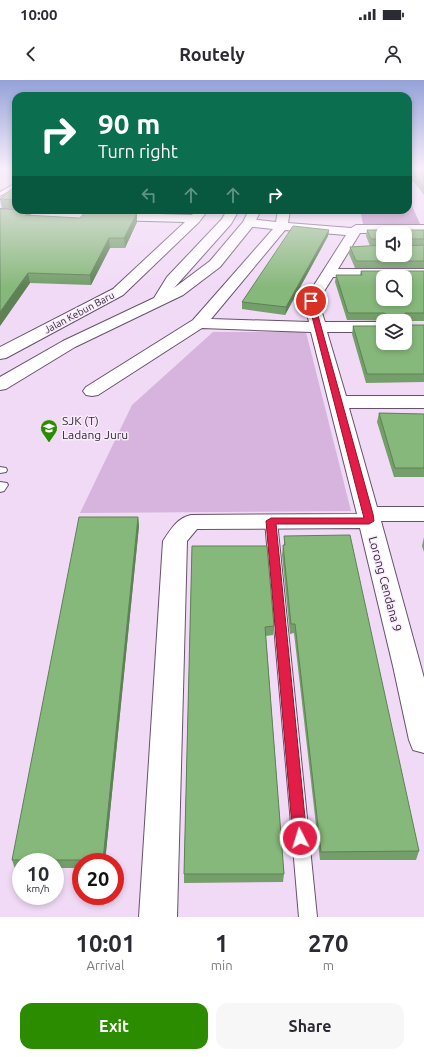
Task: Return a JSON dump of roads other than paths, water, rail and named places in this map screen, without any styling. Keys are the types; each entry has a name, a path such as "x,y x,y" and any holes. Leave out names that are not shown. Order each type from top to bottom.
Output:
{"street":[{"path":"0,213 12,213"},
{"name":"Jalan Kebun Baru","path":"0,354 118,292 198,214"},
{"path":"158,301 172,280 227,221 230,214"},
{"name":"Jalan Kebun Baru","path":"0,384 69,344 178,292 215,264 249,223 253,214"},
{"path":"92,391 199,323 281,227 283,214"},
{"path":"249,223 281,227 351,240 424,228"},
{"name":"Lorong Cendana 9","path":"351,240 311,301 369,517 415,666 424,740"},
{"path":"328,273 424,273"},
{"path":"199,323 317,327 376,327"},
{"path":"337,402 424,402"},
{"path":"158,917 176,542 181,531 191,522 271,521 424,514"}],"lane":[{"path":"0,485 3,485 0,489"},
{"path":"271,521 308,917"}],"place":[{"name":"SJK (T) Ladang Juru","path":"49,443"}]}
